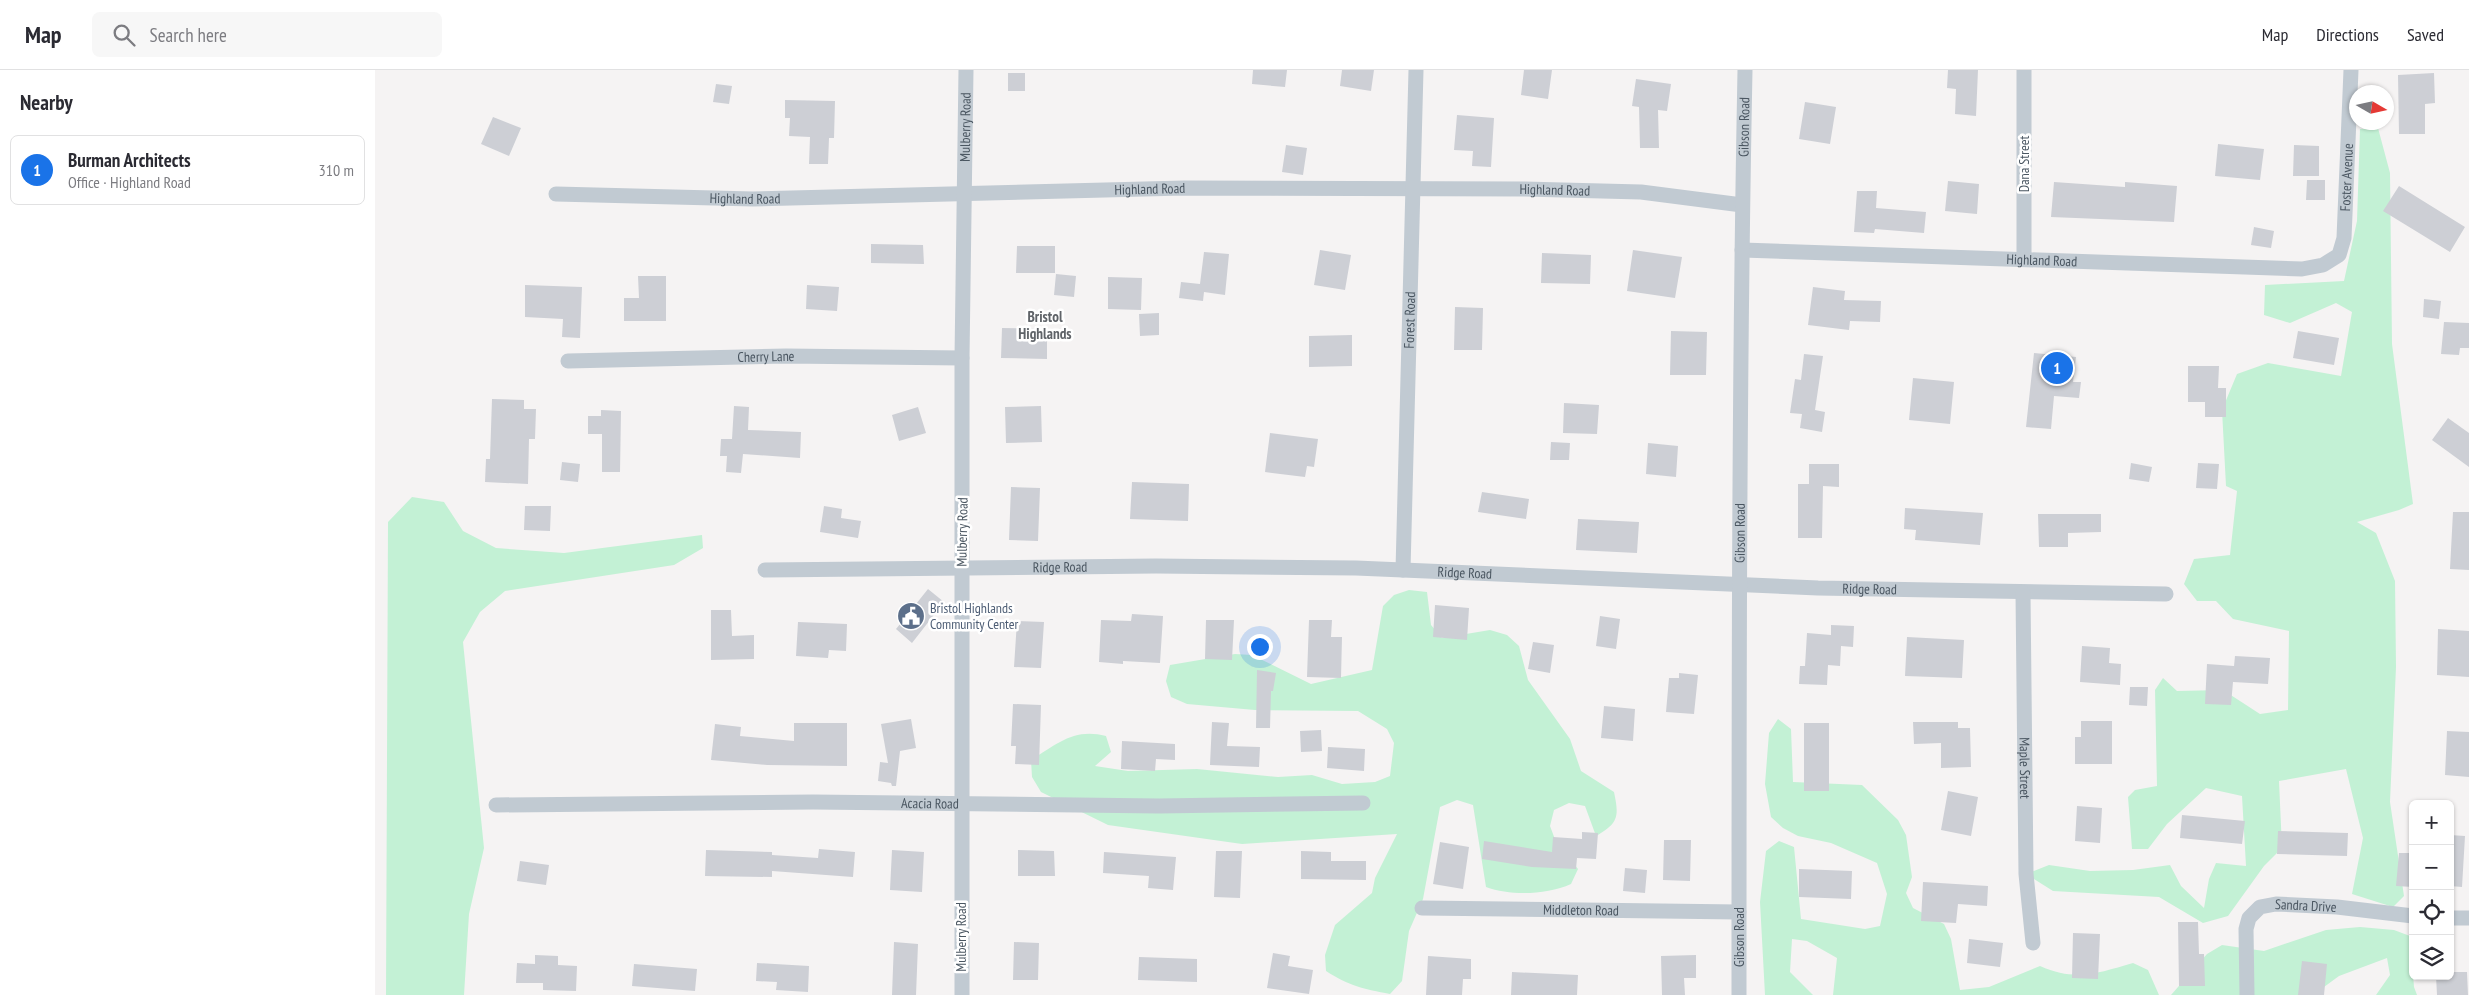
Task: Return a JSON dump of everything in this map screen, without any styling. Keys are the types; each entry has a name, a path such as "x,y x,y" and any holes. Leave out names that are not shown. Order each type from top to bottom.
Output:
{"street":[{"name":"Mulberry Road","path":"962,995 962,358 966,70"},
{"name":"Forest Road","path":"1403,570 1411,189 1416,70"},
{"name":"Gibson Road","path":"1739,995 1739,584 1745,70"},
{"name":"Dana Street","path":"2023,70 2024,258"},
{"name":"Foster Avenue","path":"2339,255 2344,238 2351,70"},
{"name":"Highland Road","path":"556,194 753,199 1184,188 1411,189 1641,192 1742,205"},
{"name":"Highland Road","path":"1742,250 2024,258 2302,269 2323,265 2339,255"},
{"name":"Cherry Lane","path":"568,361 786,356 962,358"},
{"name":"Ridge Road","path":"765,570 1165,566 1403,570 1739,584 2165,594"},
{"name":"Maple Street","path":"2023,592 2026,874 2033,943"},
{"name":"Acacia Road","path":"496,805 961,803 1159,806 1363,803"},
{"name":"Sandra Drive","path":"2247,995 2246,930 2249,918 2260,907 2276,904 2337,907 2409,916"},
{"name":"Middleton Road","path":"1422,908 1739,912"},
{"path":"2454,918 2469,918"}],"green space":[{"path":"2360,130 2379,130 2390,173 2392,344 2413,504 2357,522 2376,533 2395,581 2396,667 2390,802 2404,896 2393,907 2352,894 2363,838 2346,769 2279,781 2282,848 2264,866 2228,916 2203,923 2159,897 2053,891 2026,874 2049,865 2090,871 2133,870 2170,865 2181,886 2204,908 2209,879 2216,863 2246,866 2242,796 2206,788 2167,824 2148,849 2132,849 2128,797 2135,790 2157,786 2155,690 2163,678 2177,691 2223,690 2260,714 2288,710 2289,631 2233,619 2216,601 2197,601 2184,584 2194,559 2230,555 2237,491 2226,486 2222,410 2237,374 2268,363 2341,376 2352,312 2336,303 2290,323 2264,315 2265,285 2344,281 2357,221"},
{"path":"412,497 444,502 463,531 496,548 564,553 702,535 703,548 674,565 505,591 480,612 463,642 484,848 469,914 464,995 386,995 388,522"},
{"path":"1409,590 1427,592 1431,625 1442,638 1490,630 1507,635 1519,646 1528,680 1570,739 1581,771 1614,792 1617,813 1613,823 1596,836 1585,806 1569,803 1554,810 1550,826 1556,842 1578,869 1571,884 1561,888 1540,892 1517,893 1486,887 1473,805 1457,800 1440,807 1423,899 1409,931 1402,981 1390,994 1357,986 1334,976 1326,971 1325,955 1335,925 1372,893 1375,878 1397,834 1242,844 1108,825 1041,792 1032,777 1031,760 1066,739 1084,734 1106,736 1111,752 1095,766 1128,771 1197,769 1278,777 1312,775 1342,784 1375,782 1390,776 1394,743 1387,729 1358,711 1255,710 1187,704 1171,697 1166,681 1170,665 1235,654 1252,655 1311,684 1372,670 1383,606 1394,595"},
{"path":"1778,719 1791,729 1793,782 1862,785 1898,820 1906,835 1912,877 1906,893 1913,908 1944,924 1951,939 1960,990 1989,987 2040,966 2065,974 2076,975 2098,973 2133,963 2148,970 2159,995 1833,995 1837,958 1807,941 1792,939 1790,972 1813,995 1765,995 1760,902 1766,851 1779,841 1794,847 1801,919 1865,929 1880,926 1887,894 1877,863 1831,843 1798,836 1783,828 1771,817 1765,784 1769,733"},
{"path":"2360,927 2394,930 2409,936 2409,980 2413,980 2417,995 2376,995 2390,975 2387,958 2339,976 2324,987 2324,995 2171,995 2207,954 2222,945 2264,951 2326,930"}],"building":[{"path":"1253,70 1287,70 1285,87 1252,84"},
{"path":"1342,70 1374,70 1371,91 1340,86"},
{"path":"1524,70 1552,70 1548,99 1521,95"},
{"path":"1948,70 1978,70 1976,116 1955,114 1956,89 1947,88"},
{"path":"1008,73 1025,73 1025,91 1008,91"},
{"path":"2434,73 2435,103 2425,104 2425,134 2399,134 2398,75"},
{"path":"1636,79 1671,84 1667,111 1658,110 1659,148 1640,148 1639,107 1632,106"},
{"path":"716,84 732,86 729,104 713,102"},
{"path":"785,100 835,101 834,138 829,138 828,164 809,164 810,137 789,136 790,118 785,118"},
{"path":"1805,102 1836,107 1830,144 1799,139"},
{"path":"1457,115 1494,118 1491,167 1472,166 1473,151 1454,150"},
{"path":"493,117 521,128 509,156 481,144"},
{"path":"2218,144 2264,149 2260,180 2215,176"},
{"path":"1286,145 1307,148 1303,175 1282,172"},
{"path":"2294,145 2319,146 2319,176 2293,176"},
{"path":"2307,180 2325,180 2325,200 2306,200"},
{"path":"1948,181 1979,184 1977,214 1945,211"},
{"path":"2054,182 2125,187 2125,182 2177,186 2174,222 2051,217"},
{"path":"2399,186 2465,227 2450,252 2383,211"},
{"path":"1857,191 1877,191 1876,208 1926,212 1924,233 1875,229 1874,233 1854,232"},
{"path":"2254,227 2274,231 2271,248 2251,245"},
{"path":"871,244 923,245 924,264 871,263"},
{"path":"1017,246 1055,246 1055,273 1016,273"},
{"path":"1320,250 1351,255 1345,290 1314,285"},
{"path":"1633,250 1682,257 1675,298 1627,291"},
{"path":"1204,252 1229,254 1225,295 1204,292 1203,301 1179,298 1181,282 1200,284"},
{"path":"1542,253 1591,255 1590,284 1541,283"},
{"path":"1056,274 1076,276 1074,297 1054,295"},
{"path":"638,276 666,276 666,321 624,321 624,298 639,298"},
{"path":"1108,277 1142,278 1141,310 1108,309"},
{"path":"525,285 582,287 580,338 562,337 563,319 525,317"},
{"path":"807,285 839,287 837,311 806,309"},
{"path":"1813,287 1845,291 1844,300 1881,301 1880,322 1850,321 1849,330 1808,325"},
{"path":"2424,299 2441,301 2439,319 2423,317"},
{"path":"1455,307 1483,308 1482,350 1454,350"},
{"path":"1159,313 1159,335 1140,336 1139,314"},
{"path":"2444,322 2469,323 2469,348 2460,348 2459,355 2441,354"},
{"path":"1002,328 1047,329 1047,359 1001,358"},
{"path":"1671,331 1707,332 1706,375 1670,375"},
{"path":"2298,331 2339,338 2334,365 2293,358"},
{"path":"1352,335 1352,366 1309,367 1309,336"},
{"path":"2034,353 2076,357 2073,382 2081,382 2079,398 2054,396 2051,429 2026,427"},
{"path":"1804,354 1823,356 1815,410 1825,412 1822,432 1800,428 1802,414 1790,413 1795,379 1801,380"},
{"path":"2188,366 2219,366 2218,388 2226,388 2226,417 2205,417 2205,402 2188,402"},
{"path":"1913,378 1954,382 1950,424 1909,420"},
{"path":"492,399 524,400 524,409 536,409 535,439 529,439 528,484 485,482 486,459 490,459"},
{"path":"1564,403 1599,405 1597,434 1563,433"},
{"path":"734,406 749,407 748,430 801,432 800,458 743,454 741,473 726,472 727,456 720,456 721,439 732,439"},
{"path":"1041,406 1042,442 1006,443 1005,407"},
{"path":"918,407 926,433 899,441 892,415"},
{"path":"601,410 621,411 620,472 602,472 602,434 588,434 588,416 601,416"},
{"path":"2448,418 2469,433 2469,467 2432,440"},
{"path":"1270,433 1318,439 1314,467 1307,466 1305,477 1265,472"},
{"path":"1551,442 1570,443 1569,460 1550,460"},
{"path":"1648,443 1678,446 1676,477 1646,474"},
{"path":"562,462 580,464 578,482 560,480"},
{"path":"2131,463 2152,467 2149,482 2129,479"},
{"path":"2198,463 2219,464 2217,489 2196,488"},
{"path":"1809,464 1839,464 1839,487 1823,486 1822,538 1798,538 1798,484 1809,484"},
{"path":"1132,482 1189,484 1188,521 1130,519"},
{"path":"1011,487 1040,488 1038,541 1009,540"},
{"path":"1482,492 1529,499 1526,519 1478,512"},
{"path":"525,506 551,506 550,531 524,530"},
{"path":"824,506 842,509 841,518 861,521 858,538 820,532"},
{"path":"1905,508 1983,513 1980,545 1915,540 1916,530 1904,529"},
{"path":"2453,512 2469,512 2469,570 2450,569"},
{"path":"2038,514 2101,514 2101,532 2068,533 2068,547 2039,547"},
{"path":"1578,519 1639,522 1637,553 1576,550"},
{"path":"928,589 944,602 912,643 896,629"},
{"path":"1435,605 1469,608 1467,640 1433,637"},
{"path":"711,610 731,610 732,636 754,635 754,659 711,660"},
{"path":"1132,614 1163,616 1160,663 1123,661 1123,664 1099,662 1101,620 1131,621"},
{"path":"1600,616 1620,619 1616,649 1596,646"},
{"path":"1206,620 1234,620 1232,660 1205,659"},
{"path":"1309,620 1332,620 1331,637 1342,637 1341,678 1307,677"},
{"path":"1017,621 1044,622 1041,668 1014,667"},
{"path":"798,622 847,624 846,651 829,650 828,658 796,656"},
{"path":"1831,625 1854,626 1853,647 1841,646 1840,666 1828,665 1827,685 1799,684 1800,666 1805,666 1807,633 1831,635"},
{"path":"2438,629 2469,631 2469,677 2437,675"},
{"path":"1907,637 1964,640 1962,678 1905,676"},
{"path":"1533,642 1554,645 1550,673 1528,669"},
{"path":"2082,646 2110,648 2109,663 2121,664 2120,685 2080,682"},
{"path":"2235,656 2270,658 2268,684 2233,682 2231,705 2205,704 2207,664 2234,666"},
{"path":"1257,670 1276,673 1273,691 1271,691 1270,728 1256,728"},
{"path":"1679,673 1698,675 1694,714 1666,712 1669,678 1679,678"},
{"path":"2130,687 2148,687 2147,706 2129,705"},
{"path":"1013,704 1041,705 1039,765 1015,764 1016,746 1011,746"},
{"path":"1604,706 1635,709 1633,741 1601,738"},
{"path":"911,719 916,748 900,751 896,786 892,786 891,783 878,781 880,762 888,763 881,724"},
{"path":"2081,721 2112,721 2112,764 2075,764 2075,737 2081,737"},
{"path":"1212,722 1229,723 1227,746 1260,747 1259,767 1210,765"},
{"path":"1913,722 1958,722 1958,728 1970,728 1971,767 1941,768 1941,743 1914,744"},
{"path":"794,723 847,723 847,766 767,765 711,760 715,724 741,727 740,736 794,741"},
{"path":"1804,723 1829,723 1829,791 1804,791"},
{"path":"1321,730 1322,751 1301,752 1300,731"},
{"path":"2447,731 2469,732 2469,777 2445,775"},
{"path":"1122,741 1175,744 1175,760 1156,759 1155,771 1121,769"},
{"path":"1328,747 1365,749 1364,771 1327,768"},
{"path":"1948,791 1978,797 1971,836 1941,830"},
{"path":"2077,806 2102,808 2100,843 2075,841"},
{"path":"2182,815 2245,821 2242,844 2180,838"},
{"path":"2278,831 2348,833 2347,856 2277,854"},
{"path":"1582,832 1598,833 1596,859 1577,858 1576,869 1532,867 1482,859 1484,841 1552,852 1553,837 1582,839"},
{"path":"2454,835 2465,836 2462,887 2454,886"},
{"path":"1664,840 1691,840 1690,881 1663,880"},
{"path":"1440,842 1469,847 1463,889 1433,884"},
{"path":"819,849 855,852 853,877 772,871 772,877 705,876 706,850 772,852 772,855 818,858"},
{"path":"892,850 924,852 922,892 890,890"},
{"path":"1018,850 1054,851 1055,876 1018,876"},
{"path":"1216,851 1242,851 1240,898 1214,897"},
{"path":"1301,851 1331,852 1331,861 1366,861 1366,880 1301,879"},
{"path":"1104,852 1176,857 1173,890 1148,888 1149,876 1103,873"},
{"path":"2399,853 2409,853 2409,887 2396,886"},
{"path":"520,861 549,865 546,885 517,881"},
{"path":"1625,868 1647,870 1645,893 1623,891"},
{"path":"1799,869 1852,871 1851,899 1799,897"},
{"path":"1923,882 1988,886 1987,906 1958,904 1956,923 1921,921"},
{"path":"2178,922 2198,922 2199,954 2204,954 2205,986 2179,986"},
{"path":"2073,933 2100,934 2098,979 2072,978"},
{"path":"1969,939 2003,943 2000,967 1967,963"},
{"path":"894,942 918,944 916,995 892,995"},
{"path":"1014,942 1039,943 1038,980 1013,980"},
{"path":"1273,953 1290,956 1288,966 1313,970 1309,994 1267,988"},
{"path":"535,955 558,956 558,965 577,966 576,991 543,990 543,983 516,983 517,963 535,964"},
{"path":"1696,955 1696,978 1684,978 1685,995 1662,995 1661,956"},
{"path":"1428,956 1471,959 1471,979 1463,979 1462,995 1426,995"},
{"path":"1139,957 1197,959 1197,982 1138,980"},
{"path":"2302,961 2327,964 2324,995 2298,995"},
{"path":"757,963 809,966 808,992 776,990 777,982 756,981"},
{"path":"634,964 697,969 695,991 632,986"},
{"path":"1512,972 1578,975 1577,995 1511,995"},
{"path":"2454,972 2467,972 2468,995 2437,995 2436,980 2454,980"}],"place":[{"name":"Burman Architects","path":"2057,368"},
{"name":"Bristol Highlands Community Center","path":"911,616"}],"district":[{"name":"Bristol Highlands","path":"1045,326"}]}
